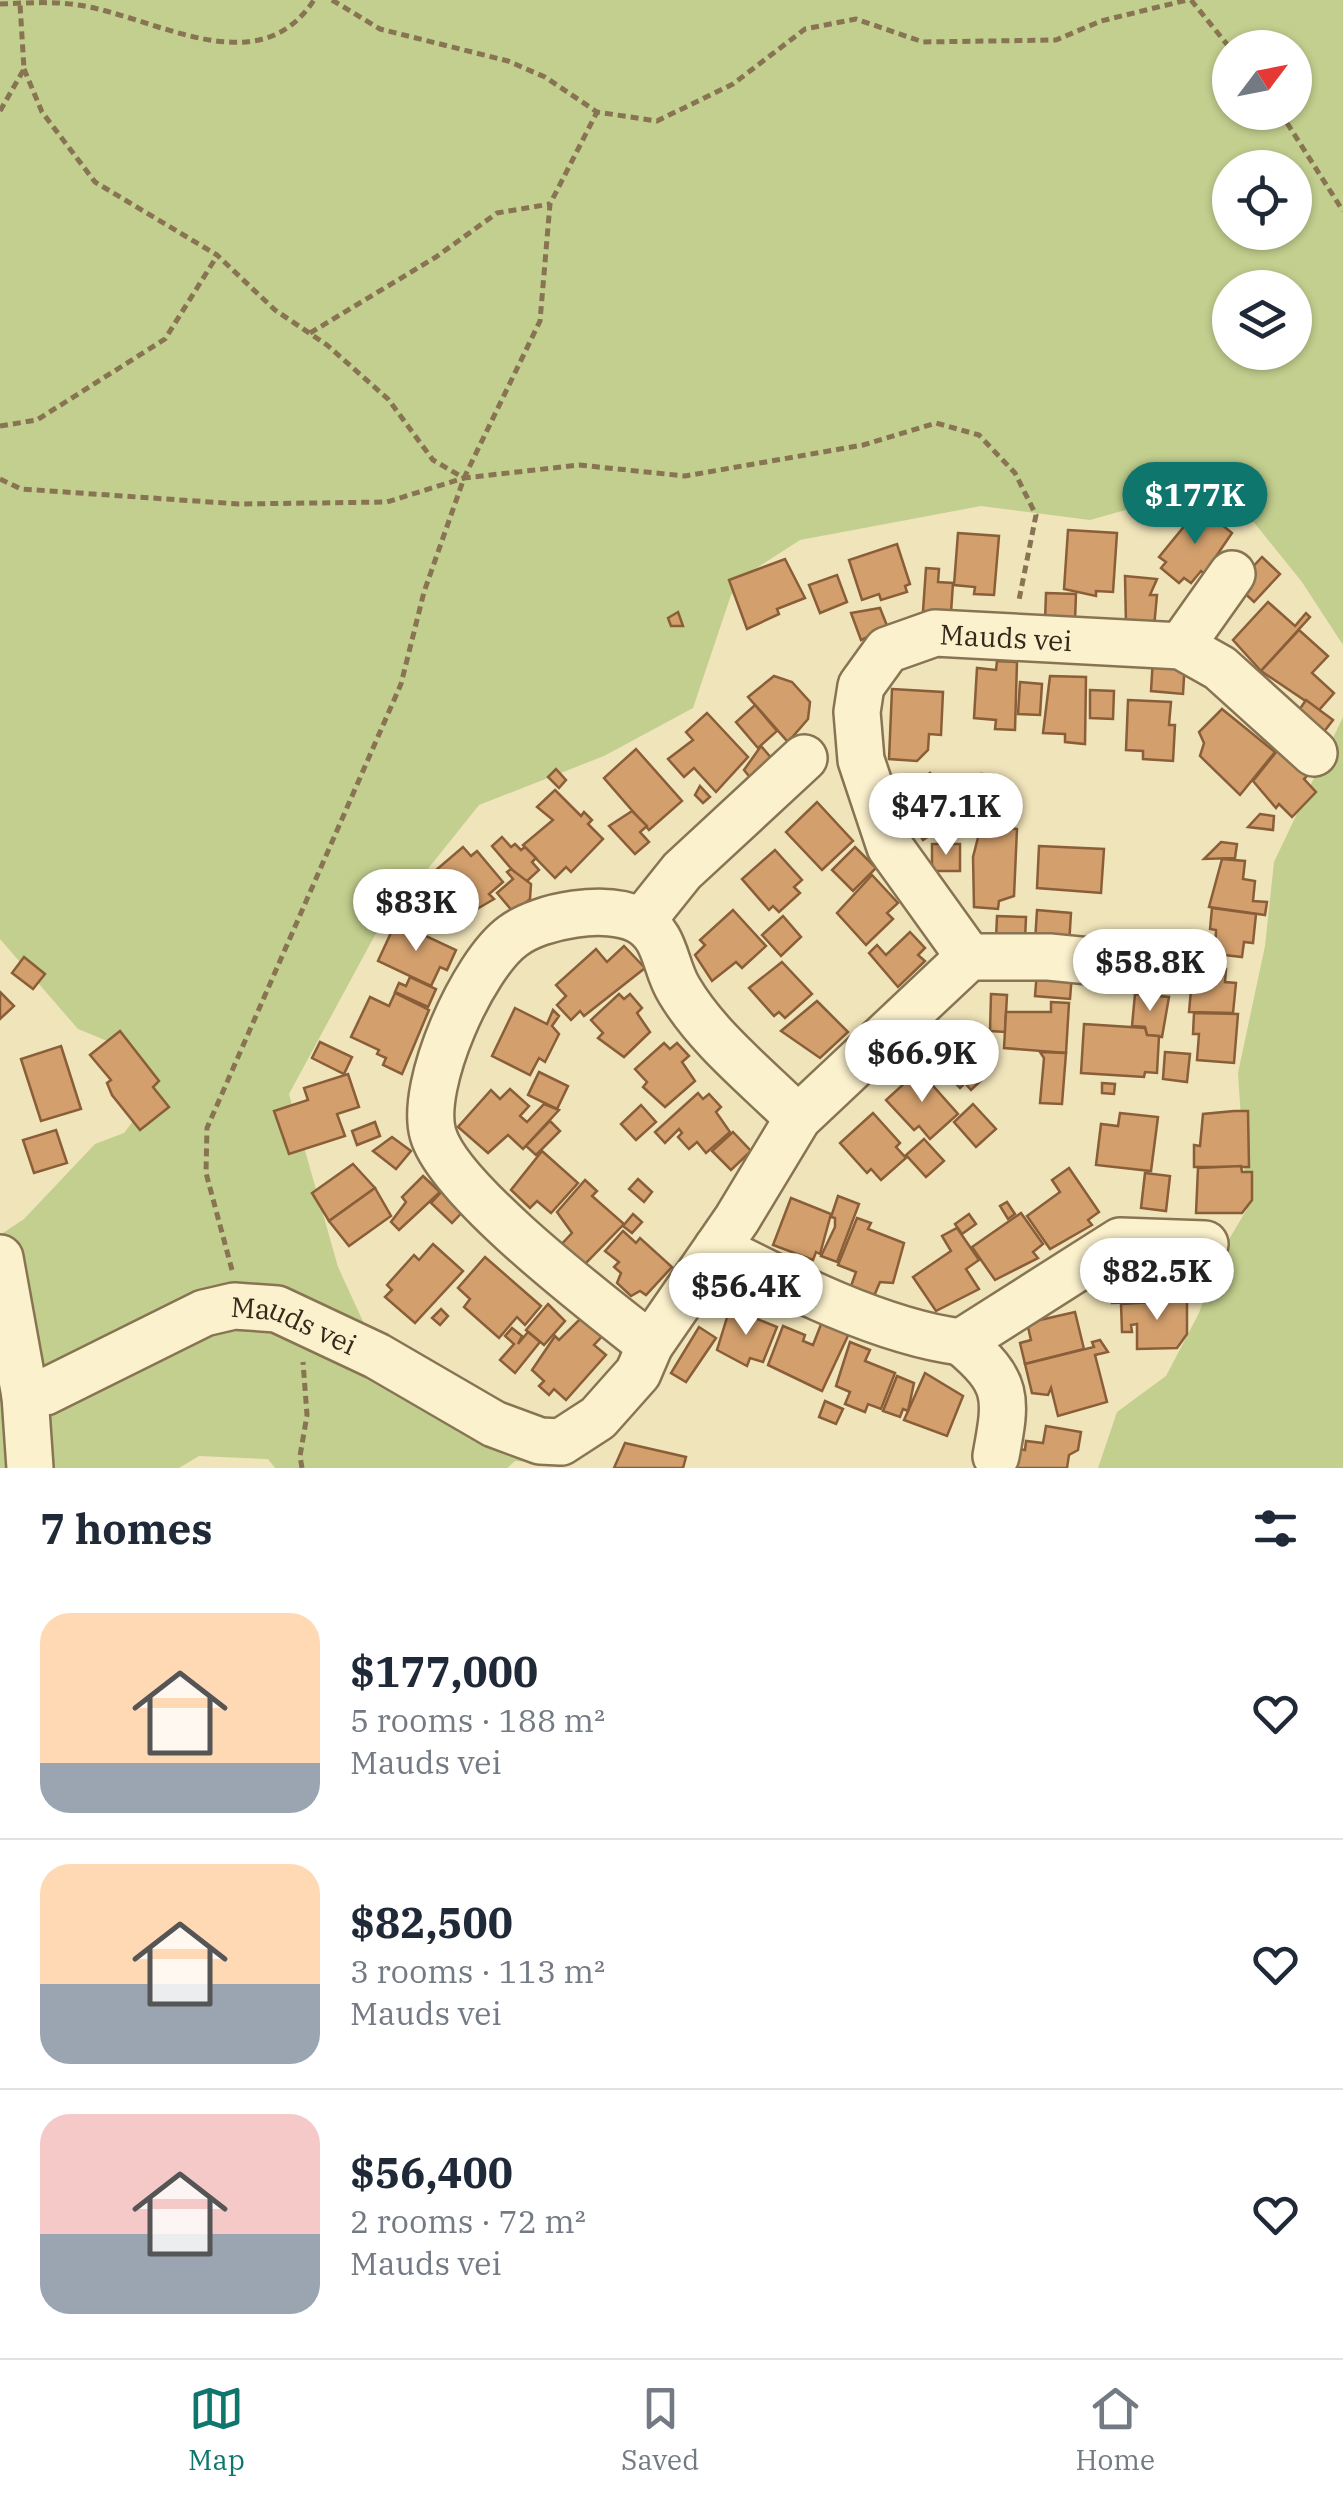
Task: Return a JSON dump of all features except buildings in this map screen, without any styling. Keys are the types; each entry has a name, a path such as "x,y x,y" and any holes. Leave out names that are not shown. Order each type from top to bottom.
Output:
{"street":[{"path":"1181,646 1232,574"},
{"name":"Mauds vei","path":"25,1396 44,1392 94,1369 173,1326 234,1306 277,1309 312,1322 494,1424 567,1455 638,1374 650,1345 718,1248 798,1118 969,957 890,846 862,760 857,712 861,686 887,650 935,633 1181,646 1220,668 1314,754"},
{"path":"642,922 682,871 804,758"},
{"path":"650,1345 506,1222 460,1176 433,1134 429,1106 459,1016 512,936 531,926 574,916 626,915 642,922 658,938 679,990 696,1014 798,1118"},
{"path":"969,957 1049,957 1170,969"},
{"path":"960,1342 1120,1241 1206,1244"},
{"path":"718,1248 796,1286 888,1322 960,1342 991,1369 1005,1397 996,1456"},
{"path":"0,1258 25,1396 30,1468"}],"path":[{"path":"0,4 45,1 80,5 218,42 243,44 284,32 314,0"},
{"path":"332,0 380,29 526,69 596,112 657,122 733,84 805,29 856,19 923,42 1056,40 1101,21 1189,0 1215,30"},
{"path":"20,4 24,69 42,112 95,182 217,255 275,310 310,333 388,399 432,460 464,478"},
{"path":"0,111 24,69"},
{"path":"234,1306 231,1256 215,1215 206,1173 206,1128 401,684 424,592 464,478 540,321 550,204 596,112"},
{"path":"1292,130 1343,210"},
{"path":"310,333 436,257 497,214 550,204"},
{"path":"0,426 37,420 165,339 217,255"},
{"path":"0,479 21,489 239,504 388,502 464,478 579,464 684,476 863,444 936,423 979,435 1015,473 1036,516 1012,637"},
{"path":"302,1468 306,1416 302,1366 305,1336 312,1322"}],"green space":[{"path":"0,0 1343,0 1343,645 1302,582 1252,520 1210,495 1161,500 1090,520 981,506 800,540 752,571 731,595 693,708 604,756 479,805 375,935 289,1094 338,1267 388,1376 537,1462 515,1461 507,1468 275,1468 268,1459 199,1456 179,1468 0,1468 0,1235 24,1219 95,1144 124,1133 156,1091 117,1045 78,1029 0,939"},
{"path":"1343,717 1343,1468 1098,1468 1117,1412 1166,1376 1199,1313 1222,1251 1247,1209 1238,1073 1265,946 1274,862"}]}
